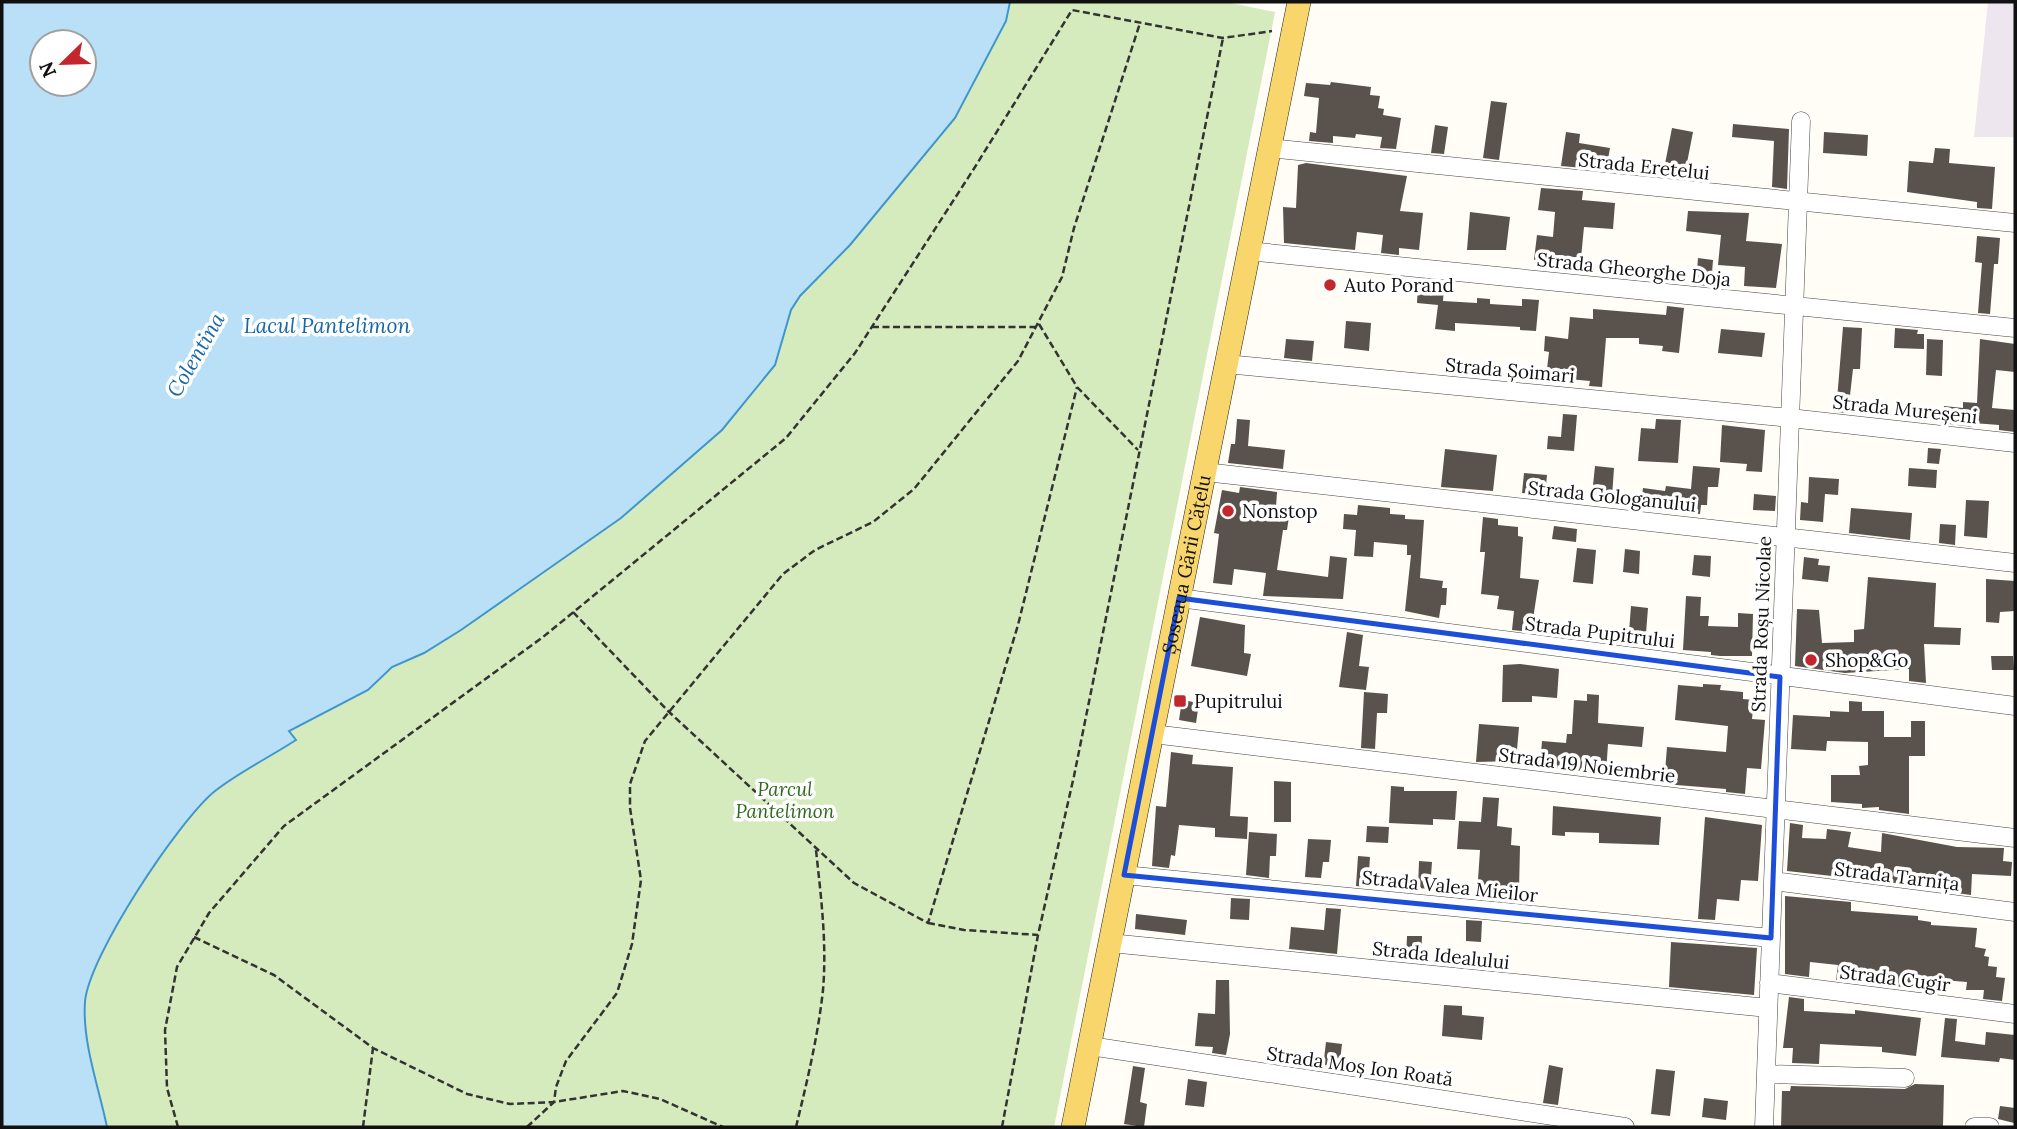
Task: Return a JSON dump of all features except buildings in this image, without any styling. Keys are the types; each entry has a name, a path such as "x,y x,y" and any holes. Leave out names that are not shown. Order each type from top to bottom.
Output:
{"main road":[{"name":"Șoseaua Gării Cățelu","path":"1073,1127 1299,2"}],"street":[{"name":"Strada Roșu Nicolae","path":"1764,1127 1801,121"},
{"name":"Strada Eretelui","path":"1269,148 2015,223"},
{"name":"Strada Gheorghe Doja","path":"1248,251 2015,328"},
{"name":"Strada Șoimari","path":"1226,364 1790,418"},
{"name":"Strada Mureșeni","path":"1790,418 2015,443"},
{"name":"Strada Gologanului","path":"1205,472 2015,563"},
{"name":"Strada Pupitrului","path":"1179,598 2015,706"},
{"name":"Strada 19 Noiembrie","path":"1153,734 2015,838"},
{"name":"Strada Valea Mieilor","path":"1124,875 1771,938"},
{"name":"Strada Tarnița","path":"1773,881 2015,912"},
{"name":"Strada Idealului","path":"1110,943 1768,1008"},
{"name":"Strada Cugir","path":"1769,983 2015,1014"},
{"name":"Strada Moș Ion Roată","path":"1090,1046 1625,1127"},
{"path":"1766,1074 1905,1078"},
{"path":"1974,1127 1990,1127"}],"path":[{"path":"178,1127 167,1088 165,1030 177,967 209,913 284,826 573,612 786,438 855,353 1072,10 1223,38 1293,28"},
{"path":"527,1127 554,1102 556,1087 566,1061 617,993 632,944 641,880 630,808 630,784 645,741 783,574 815,550 873,522 914,489 1018,361 1039,326 1062,277 1074,229 1140,23"},
{"path":"1002,1127 1038,935 1074,776 1223,38"},
{"path":"872,327 1039,326"},
{"path":"1039,326 1077,387 1138,450"},
{"path":"928,923 1018,625 1077,387"},
{"path":"573,612 668,710 854,883 928,923 964,930 1038,935"},
{"path":"796,1127 808,1080 823,990 824,928 815,848"},
{"path":"194,937 274,975 373,1048 467,1094 510,1104 554,1102 623,1091 660,1099 723,1127"},
{"path":"363,1127 373,1048"}],"highlighted area":[{"path":"1179,598 1780,677 1771,938 1124,875"}],"shaded area":[{"path":"1988,2 2015,2 2015,137 1974,137"}],"green space":[{"name":"Parcul Pantelimon","path":"1010,2 1226,2 1275,12 1054,1127 108,1127 86,1033 85,1002 90,981 118,923 180,830 215,791 296,741 289,731 368,690 392,667 424,653 461,630 621,518 774,365 791,310 800,296 850,244 955,118 1006,21"}],"water":[{"name":"Lacul Pantelimon","path":"2,2 1010,2 1006,21 955,118 850,245 800,296 791,310 775,365 722,430 621,518 461,630 424,653 392,667 368,690 289,731 296,740 215,791 180,830 118,923 90,981 85,1002 86,1033 107,1127 2,1127"}],"place":[{"name":"Auto Porand","path":"1330,285"},
{"name":"Nonstop","path":"1228,511"},
{"name":"Shop&Go","path":"1811,660"},
{"name":"Pupitrului","path":"1180,701"}],"water label":[{"name":"Colentina","path":"196,355"}]}
